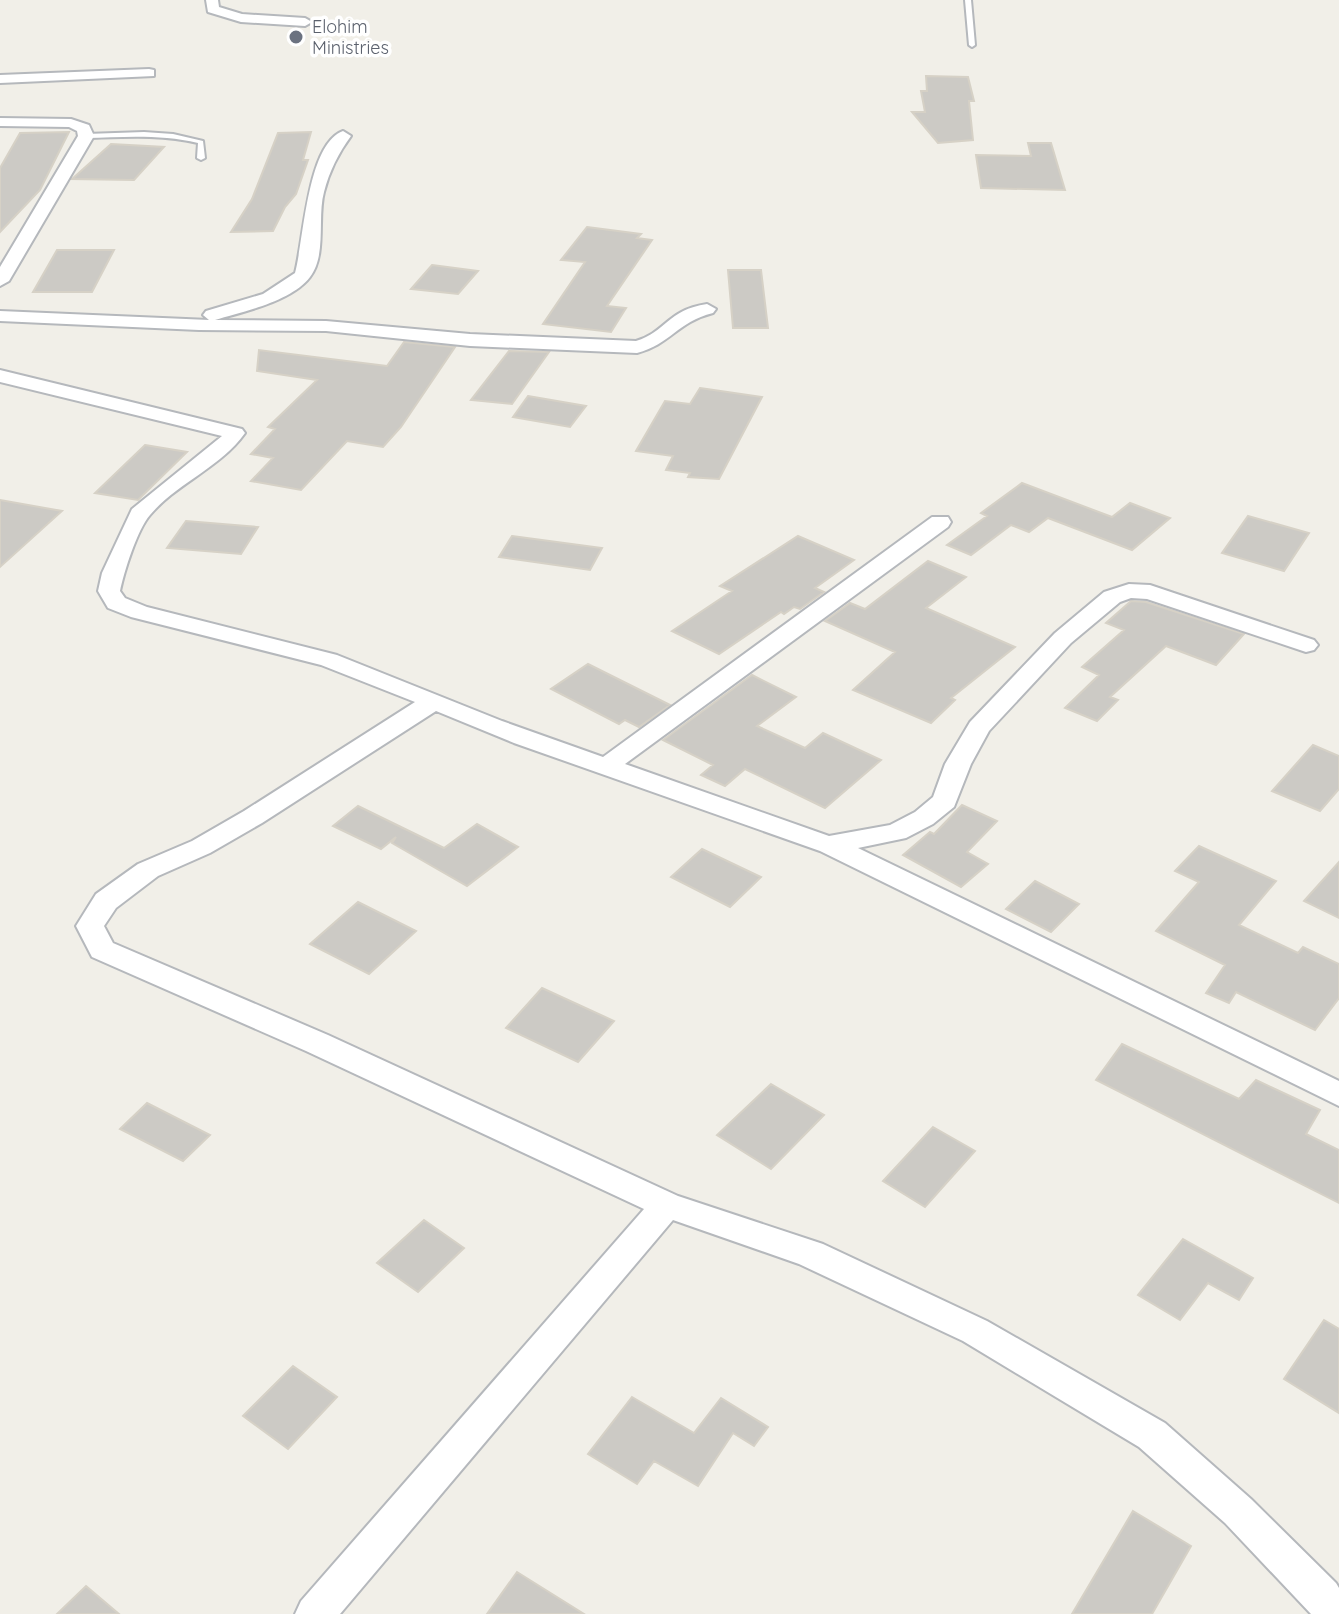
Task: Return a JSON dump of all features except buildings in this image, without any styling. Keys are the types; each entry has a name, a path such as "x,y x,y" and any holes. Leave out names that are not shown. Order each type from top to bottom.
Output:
{"street":[{"path":"212,0 213,9 229,16 305,22"},
{"path":"0,79 149,73"},
{"path":"0,122 71,123 84,128 86,136 0,281"},
{"path":"178,324 269,298 303,275 310,249 315,193 334,147 343,136"},
{"path":"0,316 178,324 326,326 470,340 637,347 662,338 683,314 707,309"},
{"path":"0,376 235,433 224,446 139,513 113,573 109,591 116,603 139,612 329,660 525,740 676,790 791,836 829,845 1339,1094"},
{"path":"605,767 940,522"},
{"path":"829,845 897,832 924,818 945,801 958,764 979,727 1063,638 1112,597 1129,591 1150,592 1306,645"},
{"path":"434,701 253,817 201,847 148,870 106,901 90,926 102,950 317,1043 667,1205 811,1254 975,1331 1152,1435 1238,1511 1322,1596 1334,1614"},
{"path":"315,1614 667,1205"}],"lane":[{"path":"968,0 972,45"},
{"path":"86,136 188,138 201,142 201,158"}],"place":[{"name":"Elohim Ministries","path":"296,37"}]}
